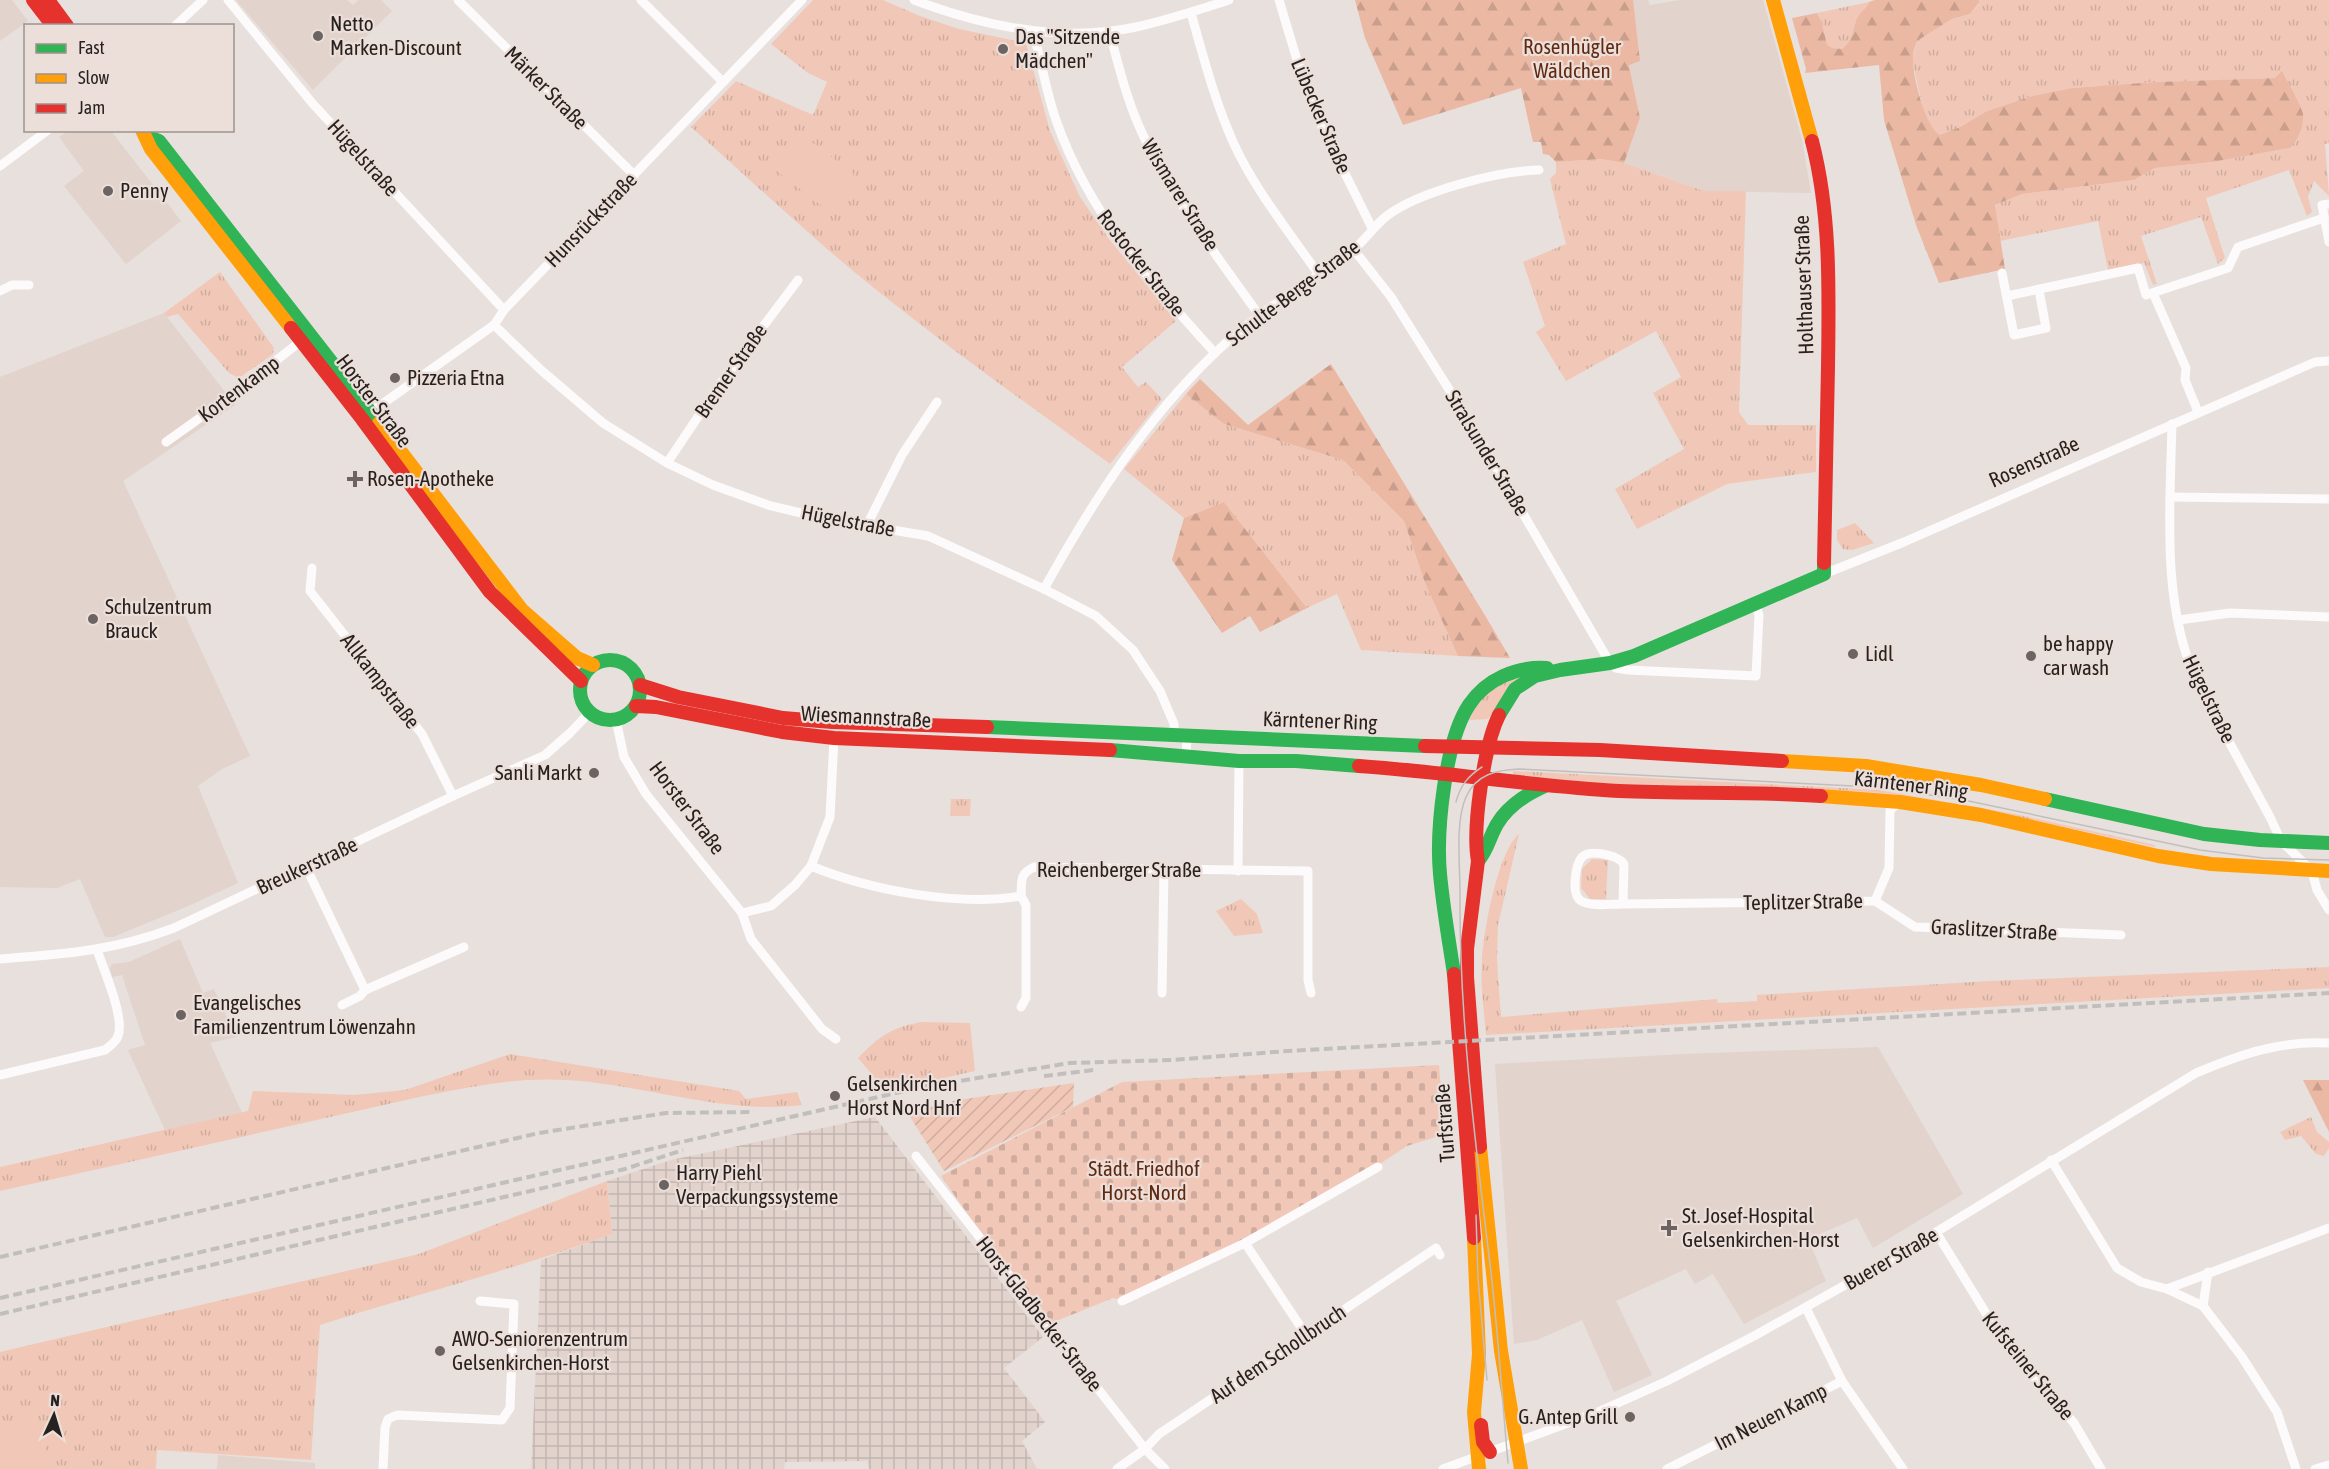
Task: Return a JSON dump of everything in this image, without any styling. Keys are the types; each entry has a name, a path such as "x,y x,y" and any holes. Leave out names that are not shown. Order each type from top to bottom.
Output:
{"main road":[{"path":"33,0 51,24"},
{"path":"48,0 66,24"},
{"name":"Holthauser Straße","path":"1773,0 1817,161 1827,244 1824,574"},
{"name":"Horster Straße","path":"144,133 151,149 306,338 522,610 577,657 592,665"},
{"name":"Horster Straße","path":"366,415 490,592 581,681"},
{"name":"Rosenstraße","path":"1489,746 1493,724 1514,689 1537,674 1610,663 1647,651 1824,574"},
{"path":"602,661 621,662 636,674 641,692 636,706 627,716 615,720 599,719 590,712 580,698 581,681 592,665 602,661"},
{"name":"Rosenstraße","path":"1452,746 1468,706 1489,684 1506,674 1530,667 1558,670"},
{"name":"Wiesmannstraße","path":"640,685 678,697 783,718 1097,730"},
{"name":"Wiesmannstraße","path":"636,706 656,707 782,732 834,738 1096,749"},
{"name":"Kärntener Ring","path":"1097,730 1333,743 1600,750 1866,766 1981,785 2204,834 2329,843"},
{"path":"1446,774 1452,746"},
{"path":"1483,779 1489,746"},
{"name":"Kärntener Ring","path":"1096,749 1186,758 1296,761 1446,774 1546,786 1621,791 1785,793 1900,802 1981,815 2158,856 2211,864 2329,871"},
{"name":"Turfstraße","path":"1446,774 1440,816 1440,873 1464,1021 1479,1205 1497,1301 1501,1351 1521,1469"},
{"name":"Turfstraße","path":"1464,1021 1467,954 1478,861 1476,850 1483,779"},
{"path":"1478,861 1488,852 1495,828 1506,811 1522,796 1546,786"},
{"name":"Turfstraße","path":"1479,1205 1476,1304 1479,1354 1472,1419 1482,1459"}],"street":[{"path":"176,24 202,0"},
{"name":"Hügelstraße","path":"228,0 313,104 504,310"},
{"name":"Märker Straße","path":"458,0 634,175"},
{"path":"641,0 723,82"},
{"name":"Hunsrückstraße","path":"366,415 494,325 504,310 802,0"},
{"path":"914,0 942,11 1033,31 1071,33 1135,27 1191,13 1229,0"},
{"name":"Lübecker Straße","path":"1279,0 1297,60 1322,127 1372,228"},
{"path":"1191,13 1207,69 1234,144 1257,183 1319,275"},
{"name":"Rostocker Straße","path":"1033,31 1055,118 1070,157 1088,193 1110,229 1215,353"},
{"name":"Wismarer Straße","path":"1109,31 1142,134 1167,182 1259,315"},
{"path":"0,166 45,132"},
{"name":"Schulte-Berge-Straße","path":"1044,589 1078,528 1117,469 1167,404 1215,353 1259,315 1354,250 1372,228 1389,214 1426,196 1517,171 1539,170"},
{"path":"2326,205 2324,218 2329,242"},
{"path":"2007,297 2138,268 2146,296 2228,268 2238,247 2324,218"},
{"name":"Stralsunder Straße","path":"1354,250 1390,297 1472,426 1610,663"},
{"path":"2002,273 2014,335 2046,328 2039,290"},
{"name":"Bremer Straße","path":"667,463 720,384 798,280"},
{"path":"0,291 12,285 29,285"},
{"path":"2153,293 2186,368 2185,380 2198,412"},
{"name":"Hügelstraße","path":"494,325 541,370 603,423 667,463 712,485 768,505 822,518 928,536 1044,589 1096,616 1133,650 1160,691 1180,735"},
{"name":"Kortenkamp","path":"166,441 235,393 306,338"},
{"name":"Rosenstraße","path":"1824,574 1896,546 2315,362 2329,361"},
{"path":"867,525 902,455 937,402"},
{"name":"Hügelstraße","path":"2172,424 2170,560 2187,662 2281,841 2312,870 2317,890 2329,910"},
{"path":"2170,497 2329,499"},
{"name":"Allkampstraße","path":"312,568 310,591 422,734 453,796"},
{"name":"Rosenstraße","path":"1610,663 1616,668 1628,670 1756,676 1759,615 1756,605"},
{"path":"2179,620 2230,613 2329,617"},
{"name":"Breukerstraße","path":"0,959 97,951 146,939 174,928 545,755 590,712"},
{"name":"Horster Straße","path":"615,720 624,757 646,794 742,913"},
{"path":"1180,735 1186,758"},
{"path":"834,738 830,817 811,866 795,885 771,906 742,913 751,939 822,1029 836,1039"},
{"path":"1238,871 1239,761"},
{"name":"Teplitzer Straße","path":"1623,904 1624,864 1621,860 1608,854 1587,854 1582,857 1577,871 1576,892 1578,899 1592,904 1623,904 1875,901 1889,868 1890,810 1900,802"},
{"name":"Reichenberger Straße","path":"811,866 856,881 918,894 984,898 1021,896 1022,878 1025,872 1034,867 1308,871 1308,981 1311,993"},
{"path":"306,867 365,990"},
{"path":"1162,993 1164,869"},
{"path":"1021,896 1026,905 1026,998 1021,1007"},
{"name":"Graslitzer Straße","path":"1875,901 1916,927 2121,936"},
{"path":"342,1005 360,996 365,990 464,947"},
{"path":"0,1075 105,1050 115,1041 119,1035 120,1022 97,951"},
{"name":"Buerer Straße","path":"1443,1469 1482,1459 1518,1442 1598,1412 1667,1381 1806,1308 1936,1232 2196,1073 2226,1060 2281,1044 2329,1043"},
{"name":"Horst-Gladbecker-Straße","path":"916,1156 1145,1449 1165,1469"},
{"path":"2051,1160 2117,1268 2141,1282 2167,1288 2203,1306 2242,1357 2277,1412 2296,1469"},
{"path":"1122,1301 1245,1243 1378,1167"},
{"path":"2167,1288 2329,1228"},
{"name":"Kufsteiner Straße","path":"1936,1232 2003,1341 2074,1423 2101,1469"},
{"path":"1245,1243 1305,1335"},
{"name":"Auf dem Schollbruch","path":"1117,1469 1145,1449 1159,1434 1436,1248 1440,1255"},
{"path":"2203,1306 2208,1272"},
{"path":"383,1469 388,1419 397,1415 501,1420 510,1408 514,1304 480,1301"},
{"path":"1806,1308 1842,1381 1903,1469"},
{"name":"Im Neuen Kamp","path":"1667,1469 1842,1381"},
{"path":"2315,1469 2329,1465"}],"shaded area":[{"path":"0,0 12,0 28,21 0,41"},
{"path":"236,0 347,0 353,5 358,0 381,0 392,11 313,90"},
{"path":"1633,0 1648,0 1650,5 1680,0 1763,0 1802,140 1811,193 1704,191 1624,163 1640,118 1629,64"},
{"path":"66,132 112,132 181,221 126,264 64,186 84,171 59,137"},
{"name":"Schulzentrum Brauck","path":"164,313 235,405 123,481 250,756 222,769 198,786 238,883 113,937 105,937 80,879 57,888 0,887 0,377"},
{"name":"Evangelisches Familienzentrum Löwenzahn","path":"180,939 203,993 214,989 236,1037 210,1043 242,1113 165,1130 128,1050 145,1045 122,975 112,977 110,968 112,964 129,962"},
{"name":"St. Josef-Hospital Gelsenkirchen-Horst","path":"1878,1047 1963,1194 1873,1248 1857,1218 1808,1239 1826,1281 1744,1324 1713,1274 1695,1284 1686,1269 1616,1301 1652,1375 1614,1392 1582,1320 1537,1340 1514,1344 1495,1064"},
{"path":"875,1117 1043,1337 1004,1368 1045,1422 1022,1441 1037,1469 869,1469 867,1461 785,1462 784,1469 531,1469 541,1260 612,1234 607,1181 671,1160"},
{"path":"218,1455 315,1463 315,1469 217,1469"}],"green space":[{"path":"813,0 883,0 959,29 1026,43 1050,131 1080,197 1109,239 1176,321 1122,367 1138,387 1146,382 1162,399 1110,464 966,359 861,277 691,127 736,81 813,115 827,82 808,73 771,44"},
{"name":"Rosenhügler Wäldchen","path":"1355,0 1633,0 1640,61 1629,65 1640,118 1624,163 1601,159 1556,162 1549,155 1543,154 1541,142 1533,142 1521,88 1403,125 1365,38"},
{"path":"1875,0 1979,0 1970,14 1952,19 1917,41 1914,50 1914,68 1921,101 1929,122 1940,135 1960,127 1987,111 2032,96 2072,88 2155,82 2275,78 2282,71 2302,110 2301,128 2290,148 2213,162 2155,168 2134,180 2022,194 1995,205 2005,269 1939,283 1916,225 1884,120 1879,65 1805,73 1806,69 1792,18 1817,13 1827,45 1842,49 1850,39 1858,16 1869,2"},
{"path":"1979,0 2329,0 2329,143 2325,144 2329,196 2314,181 2308,197 2312,212 2307,216 2289,170 2206,198 2225,258 2218,264 2201,217 2141,236 2157,284 2153,285 2144,263 2108,270 2098,221 2000,241 1995,205 2022,194 2134,180 2155,168 2213,162 2289,148 2300,133 2301,119 2275,78 2155,82 2072,88 2032,96 1987,111 1960,127 1940,135 1933,131 1923,110 1912,59 1917,41 1952,19 1970,14 1979,4"},
{"path":"1869,2 1858,16 1846,46 1842,49 1831,48 1827,45 1817,13"},
{"path":"800,133 854,174 827,210 773,168"},
{"path":"1601,159 1624,163 1704,191 1746,191 1739,412 1748,425 1816,425 1816,472 1727,484 1637,529 1615,489 1684,449 1653,393 1681,377 1656,331 1566,381 1536,332 1545,326 1523,262 1566,244 1550,179 1556,173 1556,162"},
{"path":"220,272 274,348 273,354 239,378 229,373 178,314 167,317 164,313"},
{"path":"1331,364 1510,658 1458,656 1425,583 1404,521 1343,460 1224,424 1186,394 1200,379 1248,425"},
{"path":"1186,394 1224,424 1343,460 1404,521 1425,583 1458,656 1361,650 1337,594 1307,608 1224,502 1184,518 1124,469"},
{"path":"1224,502 1307,608 1260,632 1250,616 1222,633 1172,560 1184,518"},
{"path":"1855,523 1874,543 1852,550 1843,549 1837,540 1837,530"},
{"path":"1522,675 1488,719 1469,720 1484,697 1504,683"},
{"path":"1513,771 1879,790 2015,814 2155,845 2155,847 1975,807 1894,794 1792,787 1607,784 1513,776"},
{"path":"951,799 971,799 970,816 950,816"},
{"path":"1519,834 1498,925 1497,960 1501,1017 1717,999 1718,1003 1757,1001 1757,995 1990,981 2329,967 2329,988 1486,1035 1482,998 1485,932 1498,874 1511,843"},
{"path":"1592,859 1608,860 1606,899 1590,899 1581,888 1582,869"},
{"path":"1241,899 1257,914 1263,933 1234,936 1216,911"},
{"path":"921,1022 970,1023 975,1071 886,1091 858,1058 886,1034"},
{"path":"510,1054 739,1091 746,1099 797,1092 802,1105 742,1106 595,1083 547,1079 512,1081 424,1096 0,1191 0,1167 248,1111 253,1091 354,1095 405,1090"},
{"name":"Städt. Friedhof Horst-Nord","path":"1439,1065 1445,1134 1407,1146 1375,1167 1244,1242 1122,1300 1113,1298 1049,1324 1010,1274 941,1176 1122,1082"},
{"path":"2303,1080 2329,1080 2329,1132"},
{"path":"1074,1083 1073,1107 944,1171 907,1112 958,1100"},
{"path":"2311,1117 2317,1132 2329,1142 2329,1148 2324,1156 2316,1154 2301,1136 2285,1140 2280,1132"},
{"path":"607,1181 612,1234 540,1259 320,1325 311,1460 157,1450 156,1469 0,1469 0,1352 419,1254"},
{"path":"39,1419 51,1469 0,1469 0,1429"}],"tram line":[{"path":"1456,802 1465,782 1482,767"},
{"path":"1508,1463 1493,1289 1469,1078 1460,939 1460,818 1470,789 1481,778 1495,772 1519,769 1874,787 1964,800 2200,850 2263,858 2329,860"},
{"path":"1476,1215 1478,1278 1487,1380"}],"railway":[{"path":"0,1298 922,1087 1070,1063 1172,1060 1287,1051 2329,993"},
{"path":"1044,1076 1094,1070"},
{"path":"0,1257 539,1133 666,1113 754,1112"},
{"path":"0,1314 625,1169 683,1150"}],"traffic: fast":[{"path":"146,136 159,141 379,423"},
{"path":"1499,715 1515,689 1535,676 1610,663 1634,656 1824,574 1824,563"},
{"path":"604,660 616,660 632,668 638,678 640,690 638,702 632,712 616,720 604,720 588,712 580,696 580,684 588,668 604,660"},
{"path":"1454,974 1439,856 1444,787 1454,741 1469,705 1484,688 1493,681 1514,672 1547,668"},
{"path":"987,727 1425,746"},
{"path":"1110,750 1239,761 1296,761 1359,766"},
{"path":"1478,861 1497,824 1508,810 1529,794 1545,786"},
{"path":"2045,799 2204,834 2260,840 2329,843"}],"traffic: slow":[{"path":"1773,0 1812,141"},
{"path":"143,132 151,149 291,328"},
{"path":"379,423 522,610 577,658 593,665"},
{"path":"1782,761 1866,766 1981,785 2045,799"},
{"path":"1821,796 1900,802 1981,815 2158,856 2211,864 2329,871"},
{"path":"1480,1147 1501,1351 1521,1469"},
{"path":"1474,1238 1479,1354 1474,1412 1479,1469"}],"traffic: jam":[{"path":"33,0 51,24"},
{"path":"48,0 66,24"},
{"path":"1812,141 1823,197 1828,253 1824,563"},
{"path":"291,328 362,419 490,592 581,681"},
{"path":"640,685 678,697 783,718 832,722 987,727"},
{"path":"636,706 656,707 782,732 834,738 1110,750"},
{"path":"1480,1147 1467,977 1467,949 1478,861 1478,808 1484,766 1499,715"},
{"path":"1425,746 1600,750 1782,761"},
{"path":"1359,766 1619,791 1821,796"},
{"path":"1454,974 1474,1238"},
{"path":"1481,1425 1483,1442 1490,1452"}],"place":[{"name":"Netto Marken-Discount","path":"318,36"},
{"name":"Das \"Sitzende Mädchen\"","path":"1003,49"},
{"name":"Penny","path":"108,191"},
{"name":"Pizzeria Etna","path":"395,378"},
{"name":"Rosen-Apotheke","path":"355,479"},
{"name":"Schulzentrum Brauck","path":"93,619"},
{"name":"Lidl","path":"1853,654"},
{"name":"be happy car wash","path":"2031,656"},
{"name":"Sanli Markt","path":"594,773"},
{"name":"Evangelisches Familienzentrum Löwenzahn","path":"181,1015"},
{"name":"Gelsenkirchen Horst Nord Hnf","path":"835,1096"},
{"name":"Harry Piehl Verpackungssysteme","path":"664,1185"},
{"name":"St. Josef-Hospital Gelsenkirchen-Horst","path":"1669,1228"},
{"name":"AWO-Seniorenzentrum Gelsenkirchen-Horst","path":"440,1351"},
{"name":"G. Antep Grill","path":"1630,1417"}]}
